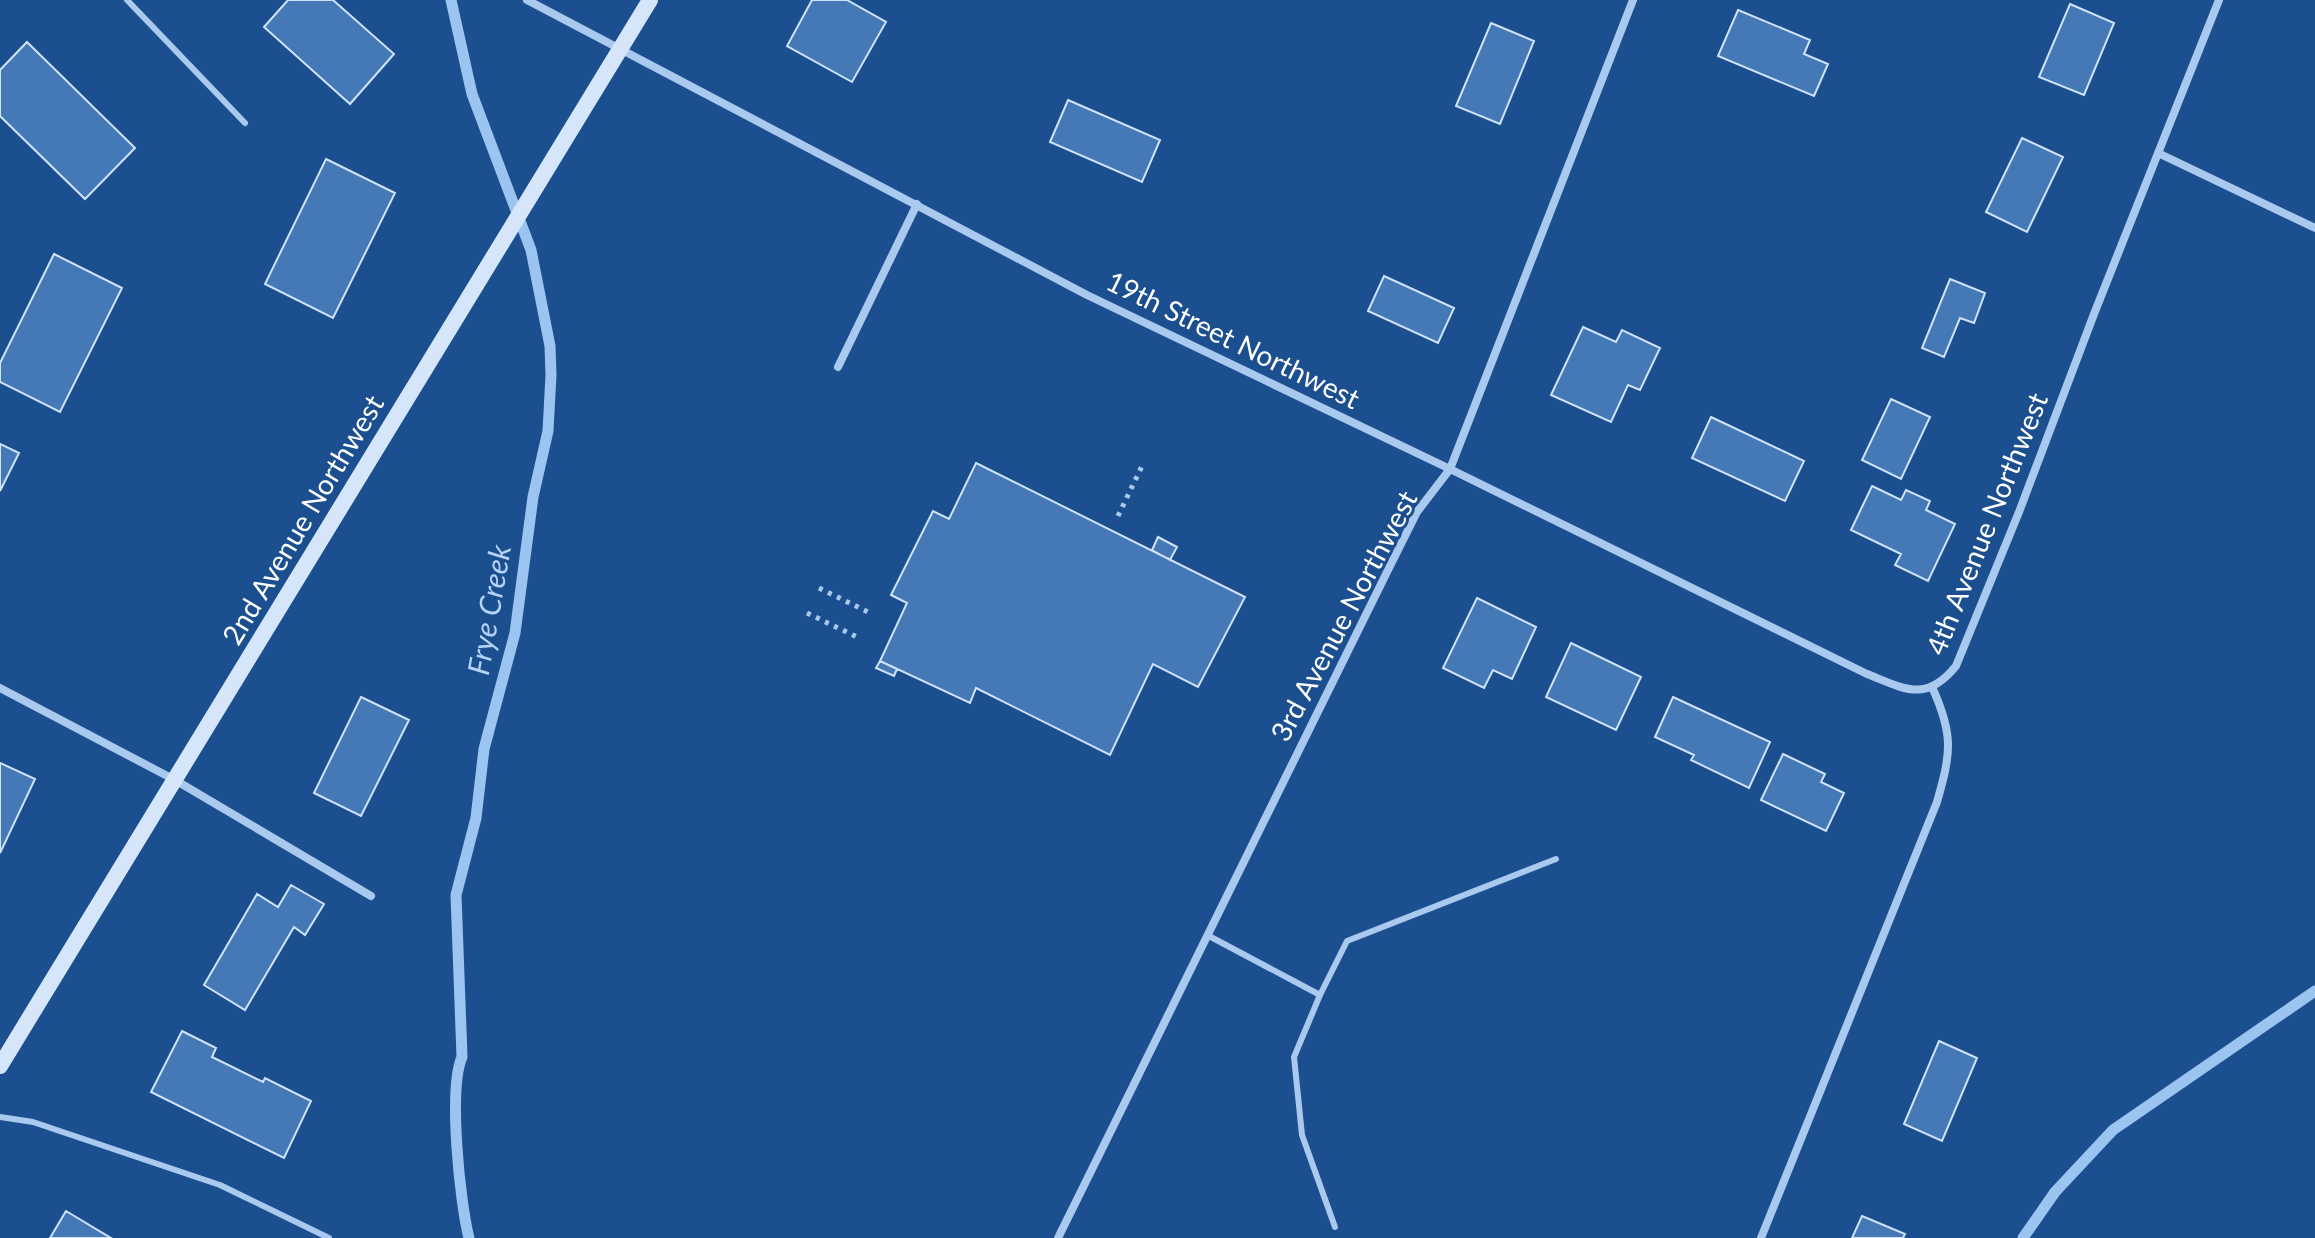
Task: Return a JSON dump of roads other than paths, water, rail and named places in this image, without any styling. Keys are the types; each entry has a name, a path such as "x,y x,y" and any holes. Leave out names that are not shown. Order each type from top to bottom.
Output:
{"main road":[{"name":"2nd Avenue Northwest","path":"0,1066 650,0"}],"street":[{"name":"19th Street Northwest","path":"527,0 1087,295 1867,674 1907,690 1932,687"},
{"name":"3rd Avenue Northwest","path":"1058,1238 1417,512 1450,469 1633,0"},
{"name":"4th Avenue Northwest","path":"1761,1238 1937,802 1950,745 1943,712 1932,687 1944,681 1956,666 2219,0"},
{"path":"2158,153 2315,228"},
{"path":"838,367 917,204"},
{"path":"0,688 175,780 371,896"}],"lane":[{"path":"127,0 245,123"},
{"path":"1335,1227 1302,1135 1294,1057 1347,941 1556,859"},
{"path":"1209,936 1320,995"},
{"path":"0,1117 33,1122 220,1185 329,1238"}],"waterway":[{"name":"Frye Creek","path":"451,0 472,94 531,250 550,346 551,375 548,431 533,497 515,633 484,749 476,818 456,895 462,1057 458,1073 456,1119 459,1174 469,1238"},
{"path":"2023,1238 2055,1192 2113,1130 2315,991"}]}
